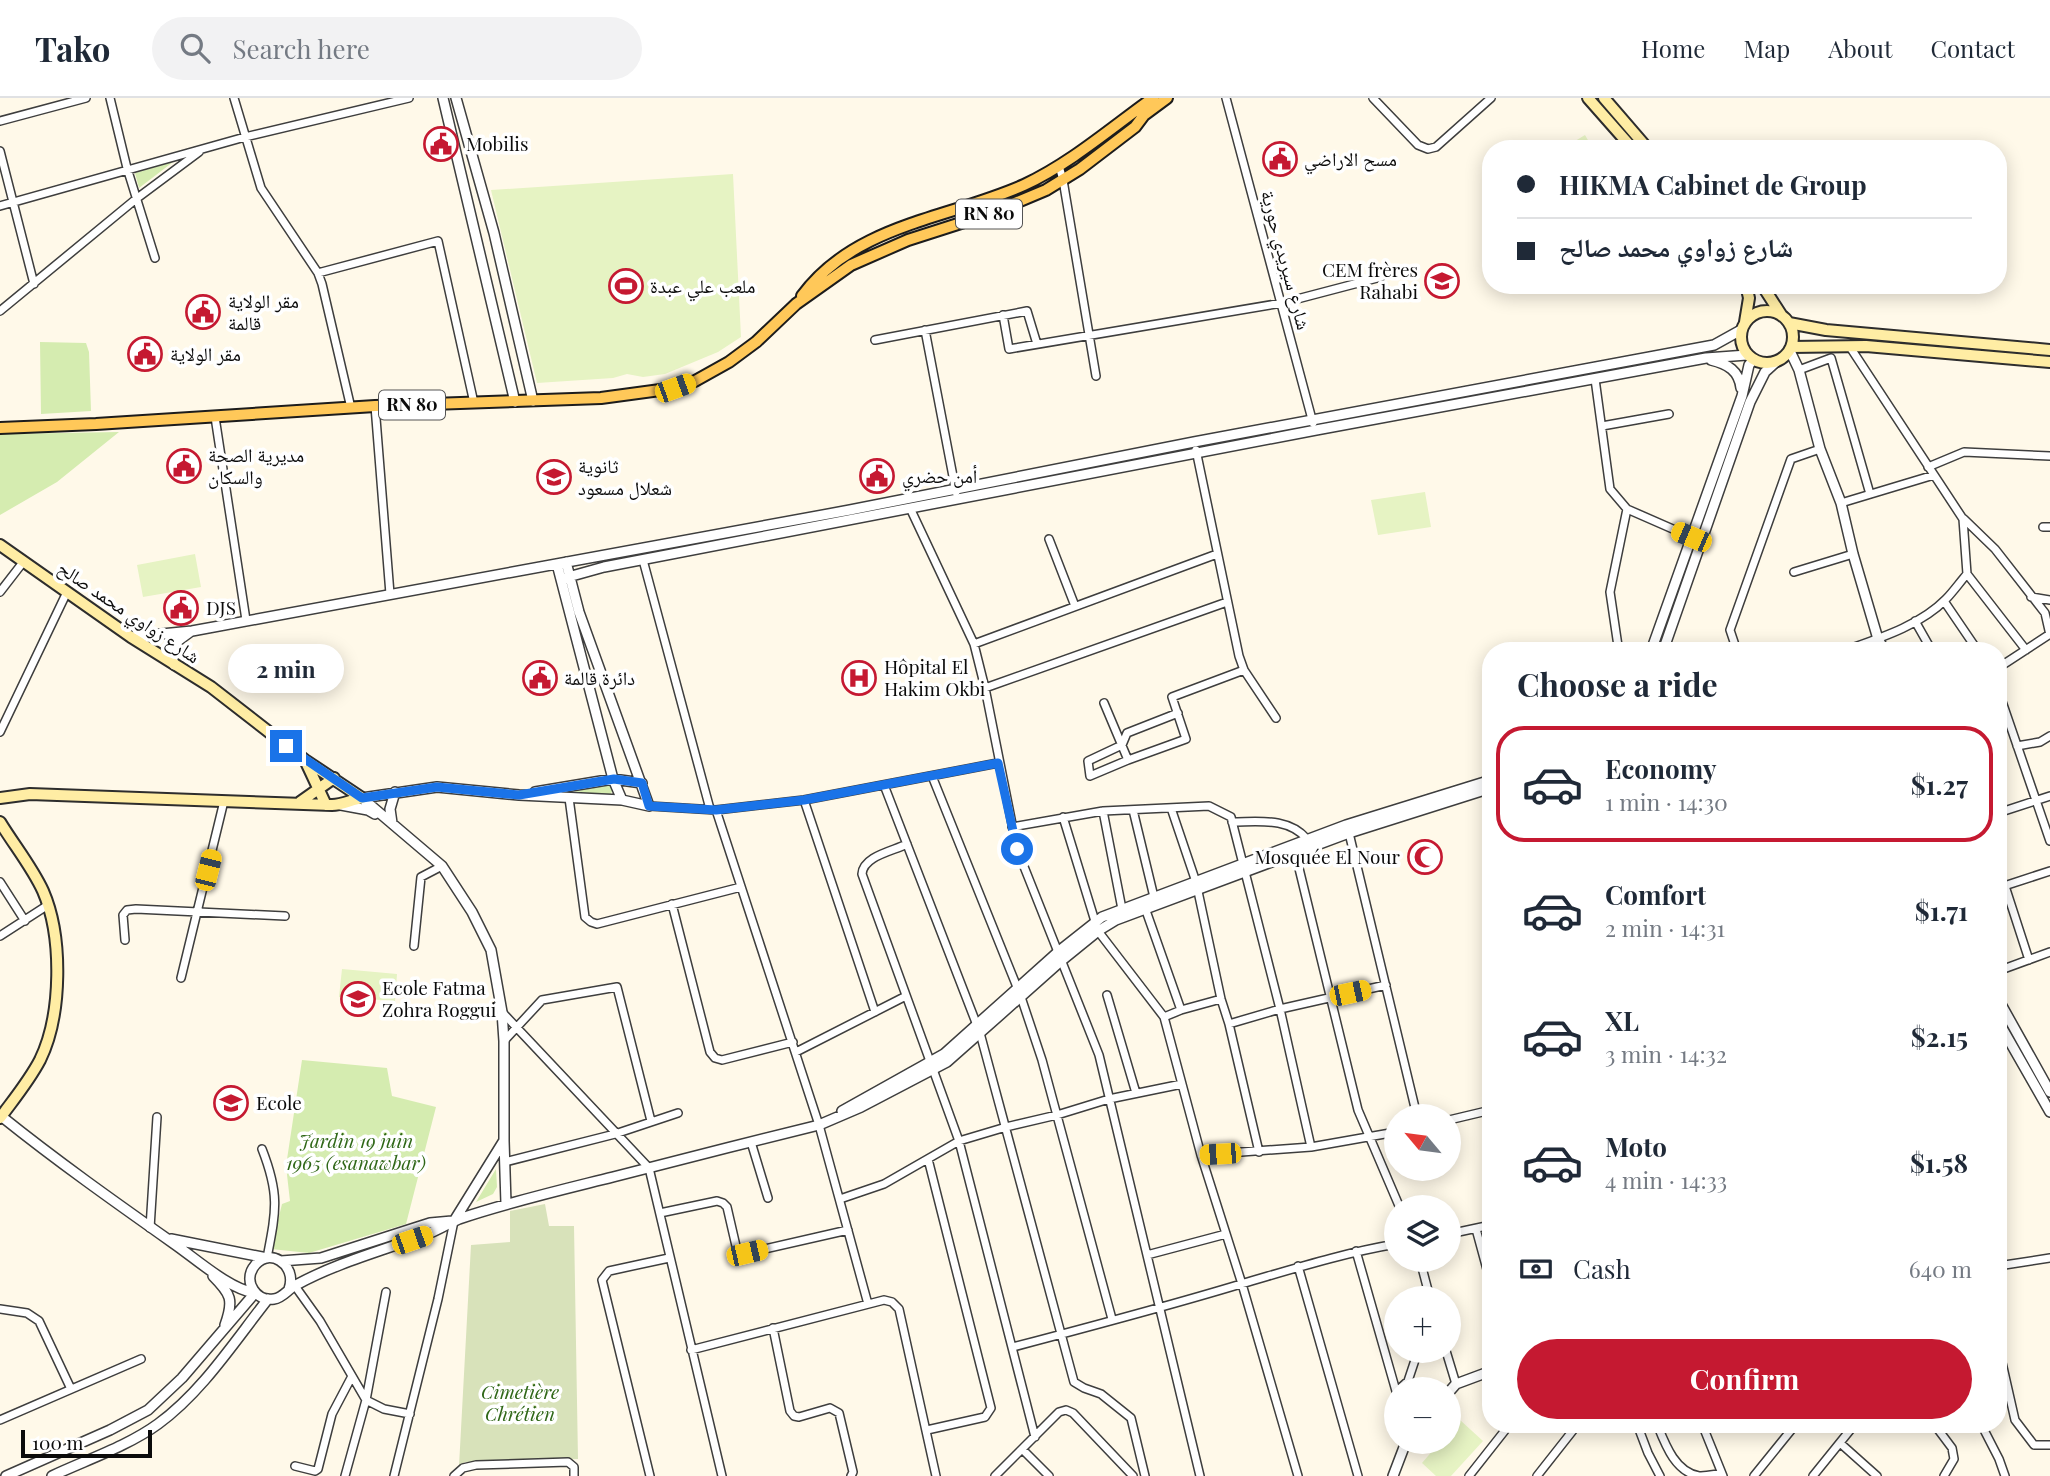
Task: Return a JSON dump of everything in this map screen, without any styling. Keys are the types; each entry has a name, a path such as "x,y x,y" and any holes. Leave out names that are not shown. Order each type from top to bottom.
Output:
{"main road":[{"name":"RN 80","path":"796,304 814,279 851,251 874,238 924,218 1002,194 1059,166 1153,98"},
{"name":"RN 80","path":"0,428 375,406 632,395 685,385 729,362 756,342 796,304 851,265 937,229 1009,207 1063,180 1110,147 1167,98"},
{"path":"1588,98 1625,140"},
{"path":"1604,98 1640,140"},
{"path":"1748,294 1741,342 1750,357 1759,363 1776,362 1790,349 1793,332 1768,294"},
{"path":"1743,326 1754,314 1763,311 1826,330 2050,350"},
{"path":"1790,349 1850,347 2050,362"},
{"name":"شارع زواوي محمد صالح","path":"0,545 131,638 211,687 305,760 362,798"},
{"name":"شارع زواوي محمد صالح","path":"305,760 326,805"},
{"path":"300,802 334,778"},
{"path":"0,798 30,794 341,805 346,801 362,798"},
{"path":"0,822 41,888 48,905 57,967 55,1006 49,1036 29,1079 0,1116"}],"street":[{"path":"0,121 86,98"},
{"path":"110,98 127,168 155,258"},
{"path":"234,98 261,188 318,273 351,408"},
{"path":"0,206 245,136 409,98"},
{"path":"443,98 515,402"},
{"path":"456,98 494,233 533,401"},
{"name":"شارع سيريدي حورية","path":"1226,98 1311,420 1316,430"},
{"path":"1373,98 1418,145 1428,149 1436,147 1491,98"},
{"path":"1477,98 1484,105"},
{"path":"0,311 136,199 203,149"},
{"path":"0,151 34,284"},
{"path":"1059,166 1096,376"},
{"path":"318,273 438,240 474,403"},
{"path":"1003,315 1009,349 1282,303 1381,277"},
{"path":"875,340 1027,311 1037,344"},
{"path":"131,638 191,631 561,563 1714,345 1743,326"},
{"path":"925,330 959,499"},
{"path":"1850,347 1964,519 1995,549 2045,613 2050,634 2007,662"},
{"path":"1790,349 1799,370 1820,449 1841,503 1853,554 1880,642"},
{"path":"565,578 643,560 1316,430 1706,358 1750,357 1742,396 1654,642"},
{"path":"1706,358 1722,363 1738,375 1742,396"},
{"path":"1799,370 1831,358 1870,494"},
{"path":"1666,642 1750,402 1765,372 1776,362"},
{"path":"1595,379 1610,489 1627,509 1691,537"},
{"path":"375,406 390,594"},
{"path":"1602,426 1669,414"},
{"path":"215,417 246,620"},
{"path":"1194,442 1227,603 1244,670 1276,718"},
{"path":"1734,642 1730,630 1791,459 1820,449"},
{"path":"1928,467 1964,452 2050,456"},
{"path":"1841,503 1934,475"},
{"path":"910,508 974,644 1017,849 1099,1055 1200,1476"},
{"path":"1617,642 1610,592 1627,509"},
{"path":"1964,519 1967,574 2026,650"},
{"path":"1049,539 1075,606"},
{"path":"974,644 1217,554"},
{"path":"1794,572 1853,554"},
{"path":"643,560 713,810 793,1042 869,1304"},
{"path":"0,592 24,561"},
{"path":"561,563 614,779 622,800"},
{"path":"1869,642 1915,621 1944,601 1967,574"},
{"path":"565,578 649,806"},
{"path":"0,732 67,592"},
{"path":"2031,597 2050,600"},
{"path":"1944,601 1972,642"},
{"path":"985,688 1227,603"},
{"path":"1915,621 1927,642"},
{"path":"175,666 171,651 179,640 191,631"},
{"path":"1178,713 1127,733 1122,745 1088,761 1090,776 1186,739 1178,713 1172,697 1244,670"},
{"path":"1104,703 1128,760"},
{"path":"2007,717 2050,841"},
{"path":"2017,746 2040,742 2050,736"},
{"path":"362,798 437,787 519,795 622,800 649,806 713,810 804,800 998,763"},
{"path":"932,776 1019,993 1042,1060 1112,1319"},
{"path":"519,795 614,779 642,783"},
{"path":"52,1476 156,1426 179,1408 268,1300 282,1296 292,1287 323,1271 506,1204 819,1125 854,1103 931,1066 979,1029 1060,956 1122,909 1196,886 1307,839 1482,783"},
{"path":"884,785 979,1029 1074,1382 1101,1394 1130,1418 1140,1475"},
{"path":"1243,868 1482,791"},
{"path":"392,823 390,809 395,793"},
{"path":"2007,810 2050,796"},
{"path":"362,798 442,866 472,912 491,950 502,1012 504,1041 506,1204"},
{"path":"569,798 585,917 597,924 741,887"},
{"path":"804,800 875,1012"},
{"path":"181,978 225,802"},
{"path":"341,805 368,810 392,823"},
{"path":"1012,827 1103,811 1209,806 1231,817 1280,1009 1311,1147"},
{"path":"1171,808 1196,886 1259,1152"},
{"path":"1133,810 1154,897"},
{"path":"1103,811 1122,909"},
{"path":"1063,817 1096,927 1164,1017 1201,1155 1298,1476"},
{"path":"1232,822 1278,822 1299,830 1307,839"},
{"path":"1349,833 1414,1104"},
{"path":"907,844 867,862 862,867 862,874 959,1141 1035,1437"},
{"path":"1295,852 1358,1110 1394,1195"},
{"path":"414,946 421,877 442,866"},
{"path":"2007,885 2050,871"},
{"path":"0,883 25,921"},
{"path":"1096,927 1116,920 1154,897 1196,886"},
{"path":"2007,901 2029,960"},
{"path":"672,904 710,1052 715,1058 722,1060 793,1042"},
{"path":"1144,904 1181,1010"},
{"path":"0,936 48,905"},
{"path":"125,940 123,915 127,910 285,916"},
{"path":"2007,968 2050,951"},
{"path":"1229,1024 1280,1009 1386,985"},
{"path":"504,1041 542,1000 617,987 651,1121"},
{"path":"1107,995 1136,1093"},
{"path":"796,1052 906,996"},
{"path":"1164,1017 1221,999"},
{"path":"502,1012 649,1168 722,1476"},
{"path":"2007,1015 2050,1092"},
{"path":"2007,1037 2050,1112"},
{"path":"840,1199 884,1184 959,1141 1109,1099 1182,1084"},
{"path":"1461,1117 1482,1112"},
{"path":"505,1162 615,1134 678,1113"},
{"path":"0,1116 220,1277 268,1300"},
{"path":"150,1228 157,1117"},
{"path":"1201,1155 1311,1147 1384,1135"},
{"path":"394,1476 438,1299 454,1221 504,1141"},
{"path":"751,1142 768,1198"},
{"path":"262,1149 272,1175 275,1195 267,1258"},
{"path":"927,1430 985,1417 991,1408 928,1159"},
{"path":"660,1213 716,1201 723,1203 727,1207 736,1246 740,1252 747,1253 848,1230"},
{"path":"166,1238 281,1261 321,1258 430,1223 454,1221"},
{"path":"1461,1232 1482,1227"},
{"path":"1476,1229 1482,1251"},
{"path":"1147,1255 1226,1234"},
{"path":"1013,1347 1298,1266 1384,1246"},
{"path":"1356,1251 1393,1377"},
{"path":"255,1293 250,1277 252,1270 256,1264 267,1258"},
{"path":"650,1476 602,1280 609,1271 669,1258"},
{"path":"2007,1265 2050,1258"},
{"path":"197,1260 229,1295 230,1312 223,1330"},
{"path":"281,1261 289,1268 292,1287 320,1321 366,1400 384,1409 410,1414"},
{"path":"1298,1266 1358,1476"},
{"path":"345,1476 366,1400 386,1292"},
{"path":"6,1476 110,1430 148,1410 169,1392 255,1293"},
{"path":"691,1350 884,1300 892,1303 899,1309 936,1476"},
{"path":"0,1309 27,1312 39,1321 71,1389"},
{"path":"773,1328 790,1411 799,1417 830,1408 839,1413 853,1472 851,1476"},
{"path":"0,1420 141,1359"},
{"path":"1461,1384 1482,1375"},
{"path":"295,1466 315,1471 318,1469 332,1413 351,1378"},
{"path":"2007,1385 2015,1420 2034,1445 2050,1445"},
{"path":"995,1476 1059,1412 1066,1410 1073,1413 1140,1475"},
{"path":"1469,1476 1503,1433"},
{"path":"1537,1476 1571,1433"},
{"path":"1640,1433 1660,1476"},
{"path":"1661,1433 1668,1450 1686,1470 1699,1476 1723,1475 1706,1433"},
{"path":"1755,1476 1789,1433"},
{"path":"1813,1476 1848,1433"},
{"path":"1941,1433 1952,1448 1954,1459 1944,1476"},
{"path":"1986,1433 2005,1476"},
{"path":"1840,1443 1875,1475"},
{"path":"1022,1449 1049,1476"},
{"path":"1393,1476 1401,1454"},
{"path":"454,1476 463,1468 476,1465 568,1462 573,1467 574,1476"}],"green space":[{"path":"173,162 139,188 135,173"},
{"name":"ملعب علي عبدة","path":"733,174 741,337 718,352 665,374 643,377 627,374 613,378 537,383 491,190"},
{"path":"40,342 86,343 89,352 91,411 41,414"},
{"path":"119,432 57,482 0,515 0,434"},
{"path":"1425,492 1431,527 1378,535 1371,500"},
{"path":"195,554 201,587 143,597 137,565"},
{"path":"609,785 613,790 610,795 562,794"},
{"path":"342,969 397,974 395,1001 339,997"},
{"name":"Jardin 19 juin 1965 (esanawbar)","path":"302,1060 387,1068 392,1096 436,1107 406,1224 309,1253 271,1249 282,1204 290,1201 286,1166"},
{"path":"496,1169 497,1187 493,1194 476,1202"},
{"name":"Cimetière Chrétien","path":"545,1204 549,1226 574,1226 578,1459 465,1462 459,1466 471,1245 510,1242 510,1211"},
{"path":"1461,1421 1483,1441 1451,1476 1436,1476 1422,1463 1430,1454 1461,1454"}],"place":[{"name":"Mobilis","path":"441,144"},
{"name":"مسح الاراضي","path":"1280,159"},
{"name":"CEM frères Rahabi","path":"1442,281"},
{"name":"ملعب علي عبدة","path":"626,286"},
{"name":"مقر الولاية قالمة","path":"203,312"},
{"name":"مقر الولاية","path":"145,354"},
{"name":"مديرية الصحة والسكان","path":"184,466"},
{"name":"أمن حضري","path":"877,476"},
{"name":"ثانوية شعلال مسعود","path":"554,477"},
{"name":"DJS","path":"181,608"},
{"name":"دائرة قالمة","path":"540,678"},
{"name":"Hôpital El Hakim Okbi","path":"859,678"},
{"name":"Mosquée El Nour","path":"1425,857"},
{"name":"Ecole Fatma Zohra Roggui","path":"358,999"},
{"name":"Ecole","path":"231,1103"}],"route":[{"path":"286,746 362,798 437,787 519,795 619,779 642,783 649,806 716,810 804,800 998,763 1017,849"}]}
